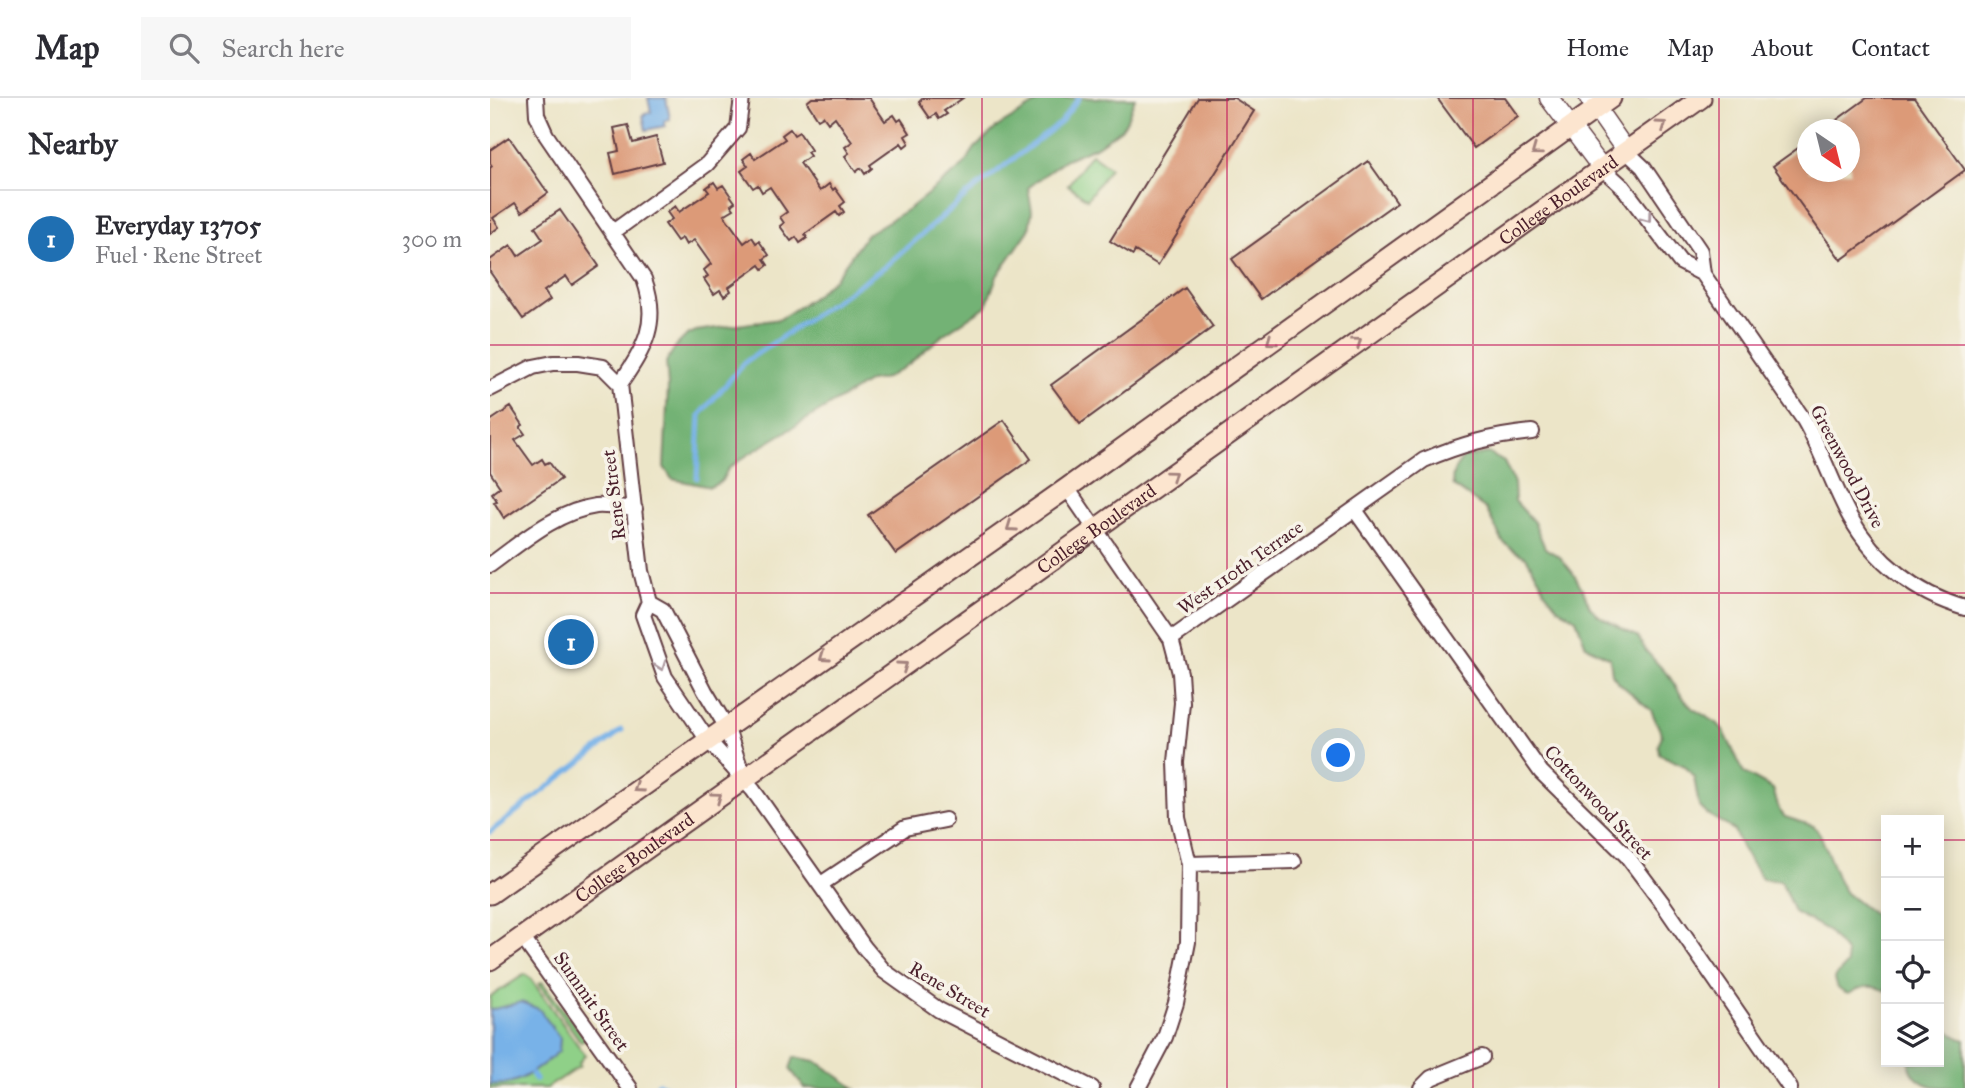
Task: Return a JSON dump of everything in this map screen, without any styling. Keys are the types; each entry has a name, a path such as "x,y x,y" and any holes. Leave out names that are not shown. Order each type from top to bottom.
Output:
{"main road":[{"name":"College Boulevard","path":"490,960 1701,98"},
{"path":"491,889 1067,488 1571,127 1599,102"}],"street":[{"path":"490,389 533,367 553,363 603,367 620,384 649,336 651,298 644,279 546,135 537,115 536,98"},
{"path":"613,232 707,164 738,128 742,98"},
{"path":"1549,98 1601,167"},
{"path":"1599,102 1626,151"},
{"name":"Greenwood Drive","path":"1626,151 1643,167 1700,251 1703,274 1804,420 1850,516 1868,544 1897,575 1924,592 1965,608"},
{"name":"Greenwood Drive","path":"1601,167 1623,187 1679,262 1703,274"},
{"name":"Rene Street","path":"620,384 641,571 649,602 643,615 665,677 707,739 744,778 884,971 939,1010 1092,1088"},
{"name":"West 110th Terrace","path":"1138,1088 1165,1037 1182,976 1188,942 1189,864 1178,818 1176,762 1182,703 1180,673 1171,639 1424,460 1461,444 1532,432"},
{"path":"1067,488 1171,639"},
{"path":"490,565 549,523 573,512 598,506 635,509"},
{"name":"Cottonwood Street","path":"1355,510 1541,772 1599,827 1634,866 1790,1088"},
{"name":"Rene Street","path":"649,602 663,610 726,726 744,778"},
{"path":"821,884 905,828 944,820"},
{"path":"1189,864 1294,861"},
{"name":"Summit Street","path":"522,937 630,1088"},
{"path":"1421,1088 1431,1078 1482,1057"}],"green space":[{"path":"1045,98 1135,98 1121,129 1097,146 1064,160 1028,188 1032,211 1029,230 997,276 986,306 944,334 909,364 886,378 870,381 746,456 728,469 721,482 710,487 672,479 664,467 668,386 666,362 676,346 687,335 696,331 780,319 812,298 835,278 867,234 910,208 963,166 975,148 997,127"},
{"path":"1091,154 1110,168 1087,199 1068,185"},
{"path":"1488,453 1504,462 1514,483 1515,501 1534,522 1545,548 1560,557 1573,573 1590,607 1599,616 1638,637 1646,651 1669,676 1692,708 1717,723 1724,731 1744,773 1773,789 1779,810 1785,817 1814,826 1846,893 1873,914 1881,926 1881,990 1867,987 1849,994 1838,989 1834,978 1847,964 1846,953 1827,930 1794,912 1781,881 1762,879 1741,847 1734,830 1699,806 1694,777 1685,766 1659,754 1658,746 1662,735 1651,710 1618,682 1612,674 1610,658 1586,646 1576,619 1558,608 1544,590 1526,557 1503,542 1486,509 1453,486 1453,474 1464,457"},
{"path":"525,974 585,1055 579,1063 580,1066 547,1088 490,1088 490,997"},
{"path":"542,982 585,1039 581,1042 539,984"},
{"path":"1944,1023 1954,1035 1965,1040 1965,1088 1928,1085 1921,1082 1911,1067 1944,1067"},
{"path":"794,1057 816,1061 855,1088 805,1088 790,1069"}],"water":[{"path":"648,98 666,98 670,119 664,121 665,126 646,130 643,115 651,112"},
{"path":"521,1002 539,1009 560,1038 559,1051 519,1080 490,1084 490,1010"}],"building":[{"path":"812,98 869,98 885,121 894,115 898,121 901,119 910,133 905,136 909,143 904,147 901,143 870,165 872,168 865,174 861,168 856,172 845,156 849,153 845,147 852,142 835,117 828,123 823,116 818,119 807,102"},
{"path":"923,98 963,98 944,111 947,114 939,119 936,114 930,118 919,102"},
{"path":"1198,98 1234,98 1254,111 1158,265 1135,251 1133,255 1110,241"},
{"path":"1437,98 1505,98 1518,116 1474,148"},
{"path":"1867,98 1914,98 1965,170 1841,260 1773,166 1797,149 1797,182 1860,182 1860,119 1838,119"},
{"path":"628,125 633,143 656,137 663,162 615,174 610,153 619,151 614,128"},
{"path":"790,129 794,135 799,132 811,150 807,152 810,156 800,163 820,191 829,184 845,202 840,206 844,212 839,216 836,212 805,234 807,238 800,243 796,237 791,241 780,226 784,223 780,217 787,212 770,187 762,192 758,185 753,188 741,171 748,166 743,159 751,153 755,159 785,139 782,135"},
{"path":"509,137 548,193 522,212 515,203 493,218 499,227 490,234 490,150"},
{"path":"1368,161 1397,202 1261,299 1232,259"},
{"path":"714,182 718,188 723,185 735,202 731,205 734,209 724,215 744,243 752,237 756,243 759,241 769,255 764,259 768,265 763,269 760,265 729,287 731,291 724,296 720,290 714,294 704,279 708,276 704,270 711,264 694,240 686,245 682,238 677,241 665,224 672,219 667,212 675,206 679,212 709,192 706,188"},
{"path":"560,210 599,266 572,285 566,276 544,291 550,300 523,319 490,272 490,260 511,245 518,256 543,239 535,227"},
{"path":"1185,288 1213,327 1080,424 1051,385"},
{"path":"511,407 523,425 520,427 525,434 515,440 533,465 542,459 545,464 549,462 561,479 504,518 492,493 500,487 490,472 490,421"},
{"path":"1004,420 1031,459 896,554 868,515"}],"waterway":[{"path":"697,478 700,415 745,362 886,266 968,194 1060,123 1079,98"},
{"path":"490,832 622,730"},
{"path":"532,1074 536,1080"},
{"path":"658,1083 670,1088"}],"place":[{"name":"Everyday 13705","path":"571,642"}]}
